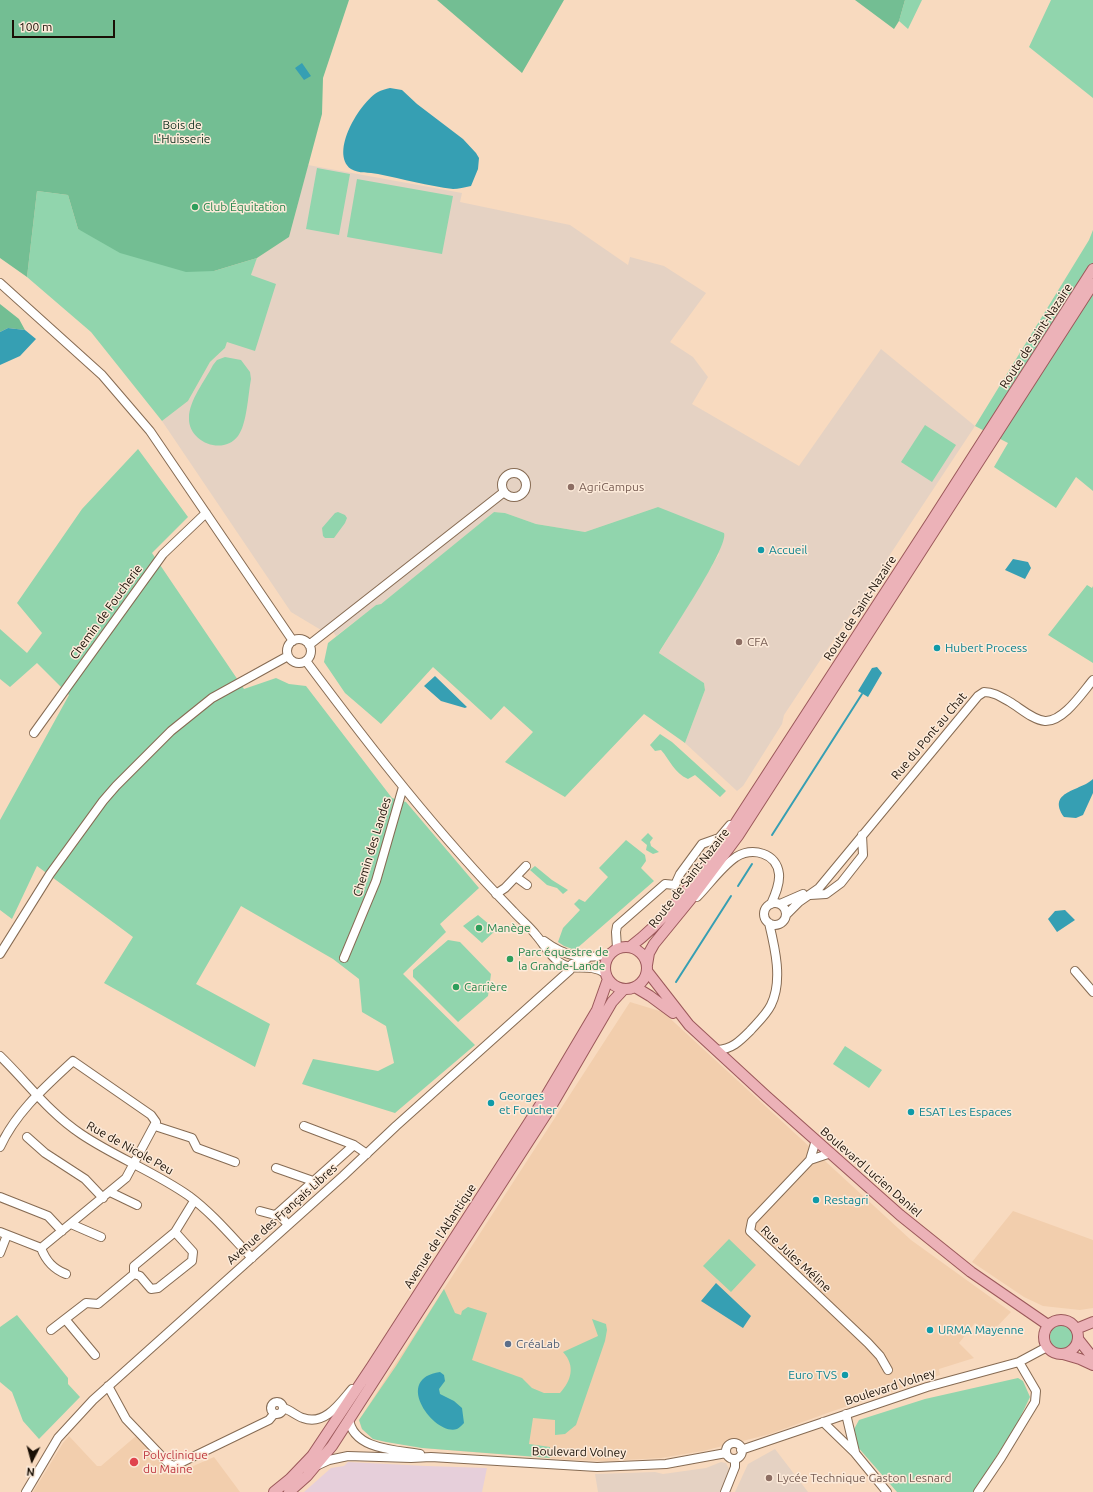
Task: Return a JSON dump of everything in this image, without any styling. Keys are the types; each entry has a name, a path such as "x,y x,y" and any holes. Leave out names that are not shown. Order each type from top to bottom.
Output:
{"main road":[{"name":"Route de Saint-Nazaire","path":"630,947 645,935 681,898 712,858 752,799 1093,268"},
{"name":"Route de Saint-Nazaire","path":"647,968 649,953 654,944 738,836 1093,284"},
{"path":"630,947 641,953 647,968 641,983 636,988 624,989 612,984 606,976 605,963 614,950 630,947"},
{"name":"Boulevard Lucien Daniel","path":"647,968 689,1025"},
{"name":"Avenue de l'Atlantique","path":"274,1492 290,1479 312,1456 372,1366 546,1096 596,1010 606,976"},
{"name":"Boulevard Lucien Daniel","path":"636,988 650,996 689,1025 816,1140 943,1251 1048,1325"},
{"name":"Avenue de l'Atlantique","path":"289,1492 316,1466 332,1446 424,1307 552,1105 612,1002 624,989"},
{"path":"1093,1358 1077,1334 1073,1324 1063,1320 1058,1320 1048,1325 1043,1338 1047,1347 1051,1351 1080,1358 1093,1365"},
{"path":"1063,1354 1071,1350 1077,1334 1093,1322"}],"street":[{"path":"0,283 102,375 128,404 150,431 293,641"},
{"path":"309,645 504,492"},
{"name":"Chemin de Foucherie","path":"34,733 163,554 206,513"},
{"path":"304,640 309,645 310,656 306,661 295,663 288,656 287,649 293,641 304,640"},
{"path":"0,954 50,874 103,801 116,786 171,731 212,698 288,656"},
{"path":"306,661 403,787 458,854 536,935 552,956 561,964 571,968 592,967 606,976"},
{"name":"Rue du Pont au Chat","path":"823,882 978,696 984,692 997,694 1037,718 1046,721 1065,714 1093,680"},
{"name":"Chemin des Landes","path":"344,958 376,881 403,787"},
{"path":"681,898 675,885 680,874 702,844 719,838 752,799"},
{"path":"810,895 826,894 841,883 862,855 862,835"},
{"path":"671,924 736,857 748,852 760,852 768,856 778,867 778,884 771,904 764,911 764,916 769,923 776,973 774,996 771,1005 765,1014 734,1047 717,1050"},
{"path":"496,894 506,888 526,866"},
{"path":"516,877 527,885"},
{"path":"769,923 778,925 785,920 786,915 799,902 810,895 823,882"},
{"path":"771,904 780,904 796,898 823,882"},
{"path":"536,935 560,952 569,956 589,957 614,950 617,926 665,884 675,885"},
{"path":"780,904 786,911 786,915"},
{"name":"Avenue des Français Libres","path":"26,1492 58,1438 108,1386 252,1258 571,968 572,964 584,961 589,957"},
{"path":"1075,971 1093,992"},
{"name":"Rue de Nicole Peu","path":"0,1056 36,1095 60,1118 80,1134 162,1179 194,1201 216,1219 252,1258"},
{"path":"0,1147 21,1112 36,1095 73,1062 151,1115 156,1122 126,1178 41,1248"},
{"path":"155,1126 192,1138 197,1148 235,1162"},
{"path":"304,1126 354,1145 366,1154"},
{"path":"27,1137 46,1153 85,1179 103,1198"},
{"name":"Rue Jules Méline","path":"816,1140 810,1160 752,1221 750,1226 751,1234 868,1343 880,1356 888,1370"},
{"path":"260,1211 275,1215 278,1213 354,1145"},
{"path":"810,1160 831,1153"},
{"path":"276,1168 313,1181"},
{"path":"110,1192 137,1205"},
{"path":"0,1197 48,1216 62,1231"},
{"path":"134,1274 134,1266 176,1232 194,1201"},
{"path":"278,1213 288,1225"},
{"path":"71,1224 101,1237"},
{"path":"134,1274 140,1276 147,1287 151,1289 158,1288 192,1261 193,1252 176,1232"},
{"path":"0,1253 3,1234 41,1248"},
{"path":"41,1248 44,1257 55,1270 66,1274"},
{"path":"51,1330 86,1304 98,1304 134,1274"},
{"path":"65,1319 95,1356"},
{"name":"Boulevard Volney","path":"741,1450 949,1380 1019,1362 1047,1347"},
{"path":"978,1492 1001,1458 1035,1402 1036,1392 1019,1362"},
{"path":"108,1386 126,1419 169,1464 174,1466 270,1420 274,1414 280,1413 283,1408 304,1419 311,1420 331,1413 372,1366"},
{"path":"846,1414 855,1453"},
{"name":"Boulevard Volney","path":"349,1419 350,1426 357,1435 373,1445 431,1457"},
{"path":"823,1422 855,1453 887,1492"},
{"name":"Boulevard Volney","path":"316,1466 329,1460 348,1456 431,1457 596,1467 666,1464 726,1453 728,1446 732,1443 739,1446 741,1450"},
{"name":"Boulevard Volney","path":"734,1458 740,1455 741,1450"},
{"path":"726,1453 730,1457 734,1458 735,1467 726,1492"}],"shaded area":[{"name":"AgriCampus","path":"308,165 462,193 460,202 570,225 628,265 630,257 664,266 706,293 670,342 693,357 708,377 692,404 799,466 881,349 975,426 784,715 782,724 743,786 737,791 685,743 705,690 704,683 659,653 719,554 658,507 585,532 536,524 505,513 494,512 381,604 376,605 336,636 328,625 321,630 291,612 162,421 188,401 210,362 225,348 257,258 289,237"},
{"path":"630,1002 663,1012 911,1240 1011,1312 989,1335 975,1323 959,1343 974,1358 939,1369 940,1375 770,1434 703,1451 661,1458 606,1461 572,1460 422,1448 373,1439 362,1429 359,1420"},
{"path":"1013,1211 1093,1240 1093,1308 1080,1310 1043,1306 1024,1297 972,1262"},
{"name":"Polyclinique du Maine","path":"69,1436 97,1466 101,1466 136,1436 175,1474 214,1457 240,1492 33,1492 63,1443"},
{"name":"Lycée Technique Gaston Lesnard","path":"775,1449 808,1492 735,1492 748,1464"},
{"path":"348,1462 487,1468 482,1492 304,1492 331,1468 344,1466"},
{"path":"721,1462 726,1463 729,1469 721,1492 598,1492 595,1474 655,1472 663,1474 706,1468"}],"green space":[{"name":"Bois de L'Huisserie","path":"0,0 349,0 323,78 322,114 289,237 257,258 214,271 186,272 120,253 78,229 68,195 37,191 27,277 0,258"},
{"path":"437,0 564,0 522,73"},
{"path":"855,0 905,0 899,21 894,29"},
{"path":"905,0 922,0 908,29 899,21"},
{"path":"1051,0 1093,0 1093,98 1029,47"},
{"path":"317,168 350,174 339,235 306,229"},
{"path":"357,179 453,196 442,254 347,237"},
{"path":"37,191 68,195 78,229 214,271 257,258 251,275 276,284 255,351 227,342 225,348 210,362 188,401 162,421 91,332 27,277"},
{"path":"1093,230 1093,491 1076,477 1056,508 994,467 1008,443 975,426 1089,240"},
{"path":"0,304 19,319 25,330 8,328 0,332"},
{"path":"225,357 241,360 250,372 251,379 245,417 241,431 232,442 224,445 208,444 200,440 194,434 190,426 190,411 194,398 213,365 217,360"},
{"path":"925,425 956,445 932,482 901,462"},
{"path":"138,449 188,517 152,553 244,689 276,678 289,684 306,686 392,798 406,802 479,888 440,924 446,932 403,974 475,1045 395,1113 302,1084 313,1059 378,1071 394,1063 386,1026 362,1012 359,979 333,959 241,906 196,984 270,1024 255,1067 104,983 133,937 37,866 12,919 0,910 0,820 69,695 37,663 10,687 0,679 0,629 27,653 42,633 17,603 82,509"},
{"path":"658,507 724,533 723,541 708,572 659,653 704,683 705,690 685,743 644,714 565,797 505,762 533,732 504,706 491,720 433,667 381,724 345,693 324,662 328,643 376,605 381,604 494,512 505,513 536,524 585,532"},
{"path":"338,512 345,515 347,518 345,523 334,538 325,538 323,536 322,528 335,513"},
{"path":"1087,585 1092,588 1093,586 1093,663 1048,635"},
{"path":"660,734 672,742 726,791 720,797 695,775 688,779 679,773 661,750 655,751 650,745"},
{"path":"648,833 653,838 650,842 651,846 659,852 653,854 646,850 647,845 641,840"},
{"path":"626,840 645,855 646,861 641,868 654,881 575,950 564,946 558,942 563,928 580,910 574,904 579,899 585,902 608,877 599,868"},
{"path":"535,866 552,880 568,890 563,894 557,888 547,885 530,870"},
{"name":"Manège","path":"478,915 496,930 482,943 463,926"},
{"name":"Carrière","path":"448,940 460,942 491,974 488,996 458,1022 413,977 413,970"},
{"path":"845,1046 882,1070 869,1088 833,1064"},
{"path":"729,1239 756,1265 731,1292 703,1266"},
{"path":"444,1289 455,1313 461,1315 462,1311 468,1307 487,1313 472,1360 522,1378 532,1388 544,1393 560,1393 567,1384 571,1368 567,1357 563,1352 598,1336 592,1319 606,1324 607,1330 605,1341 576,1425 565,1434 555,1435 555,1420 533,1418 529,1444 550,1447 550,1458 422,1448 373,1439 362,1429 359,1420 396,1366"},
{"path":"17,1315 68,1378 68,1384 80,1397 39,1439 23,1421 12,1392 0,1382 0,1327"},
{"path":"1062,1325 1067,1326 1073,1332 1073,1342 1067,1348 1062,1349 1057,1348 1051,1342 1050,1337 1051,1332 1057,1326"},
{"path":"1018,1378 1023,1381 1030,1397 1018,1422 974,1492 897,1492 856,1445 853,1431 859,1420 925,1399"}],"water":[{"path":"302,63 311,76 304,80 295,68"},
{"path":"390,88 402,90 417,104 463,139 476,153 479,158 478,169 471,186 455,189 444,188 378,174 357,172 351,169 345,162 343,152 345,140 356,117 363,106 379,91"},
{"path":"8,328 25,330 36,339 20,356 0,365 0,332"},
{"path":"1013,559 1028,562 1031,568 1025,579 1005,570"},
{"path":"877,667 882,673 868,697 858,691 872,668"},
{"path":"435,676 467,707 465,708 441,701 424,686"},
{"path":"1093,779 1093,793 1083,815 1076,818 1064,817 1059,802 1062,797"},
{"path":"1065,910 1075,920 1057,932 1048,919 1055,911"},
{"path":"716,1283 751,1316 743,1328 701,1301"},
{"path":"440,1372 444,1375 445,1381 439,1389 440,1394 454,1401 462,1408 464,1423 457,1429 448,1429 429,1416 422,1406 418,1395 419,1385 426,1377"}],"waterway":[{"path":"772,835 862,694"},
{"path":"738,886 752,864"},
{"path":"676,982 731,896"}],"place":[{"name":"Club Équitation","path":"195,207"},
{"name":"AgriCampus","path":"571,487"},
{"name":"Accueil","path":"761,550"},
{"name":"CFA","path":"739,642"},
{"name":"Hubert Process","path":"937,648"},
{"name":"Manège","path":"479,928"},
{"name":"Parc équestre de la Grande-Lande","path":"510,959"},
{"name":"Carrière","path":"456,987"},
{"name":"Georges et Foucher","path":"491,1103"},
{"name":"ESAT Les Espaces","path":"911,1112"},
{"name":"Restagri","path":"816,1200"},
{"name":"URMA Mayenne","path":"930,1330"},
{"name":"CréaLab","path":"508,1344"},
{"name":"Euro TVS","path":"845,1375"},
{"name":"Polyclinique du Maine","path":"134,1462"},
{"name":"Lycée Technique Gaston Lesnard","path":"769,1478"}]}
